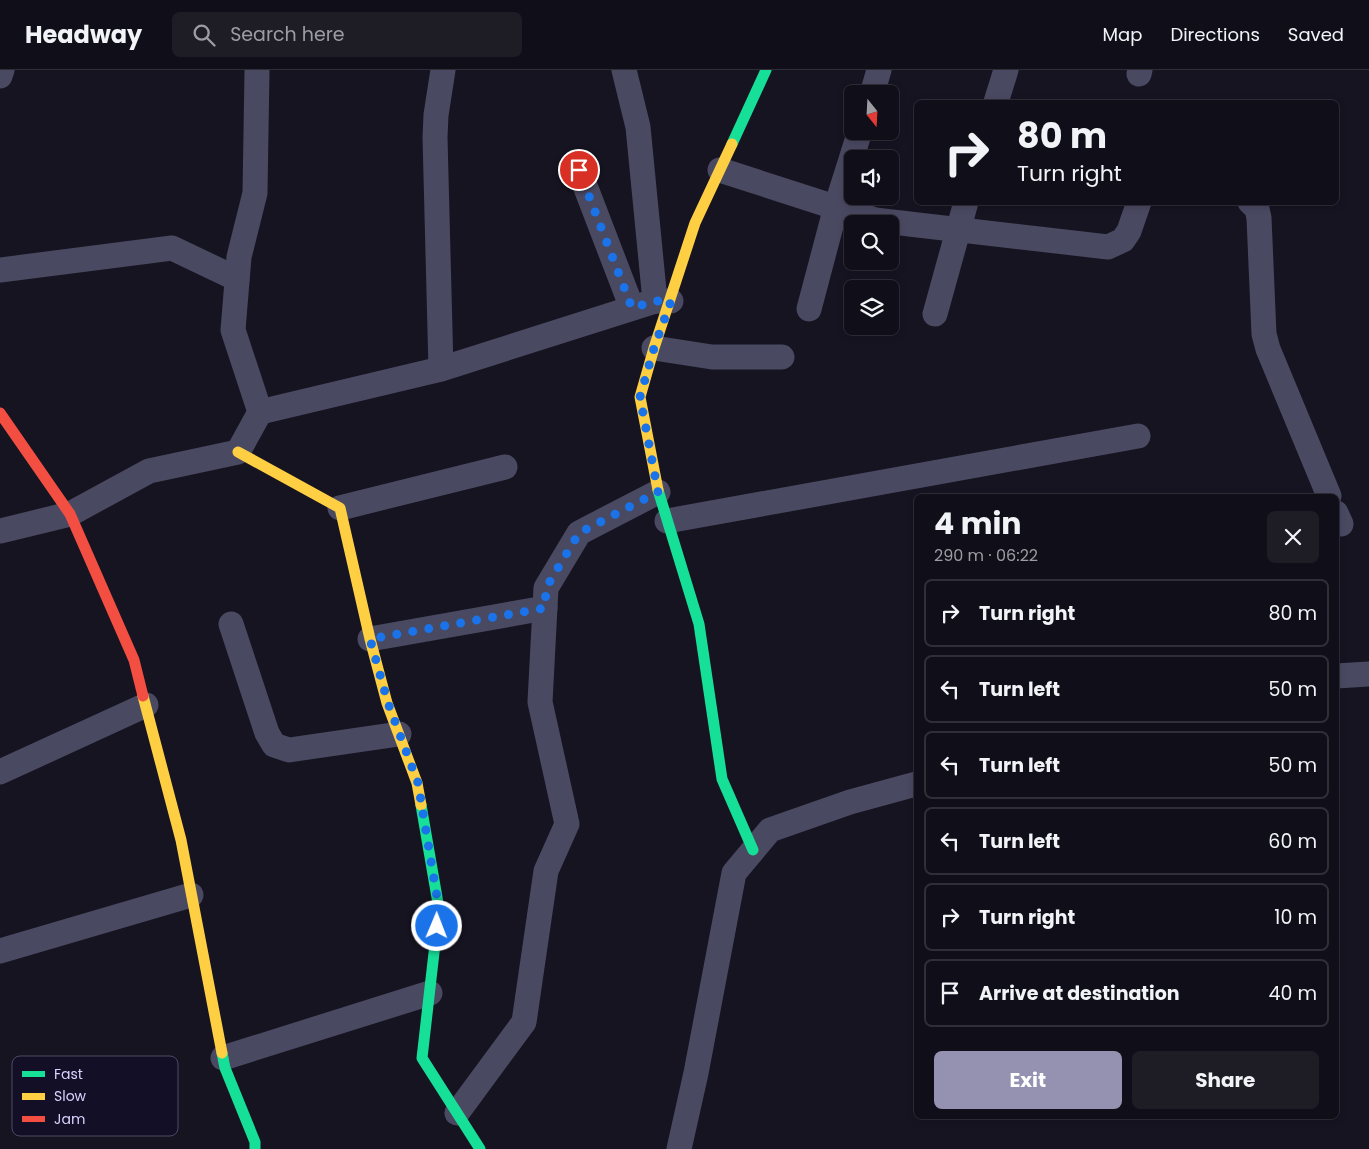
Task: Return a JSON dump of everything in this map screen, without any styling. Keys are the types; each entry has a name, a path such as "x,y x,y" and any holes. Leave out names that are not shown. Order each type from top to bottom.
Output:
{"street":[{"path":"0,76 2,70"},
{"path":"238,452 260,412 233,330 239,257 255,194 257,70"},
{"path":"442,369 435,137 436,115 443,70"},
{"path":"624,70 638,127 663,301"},
{"path":"753,850 722,779 699,624 658,492 640,397 654,348 663,301 766,70"},
{"path":"875,85 879,70"},
{"path":"997,100 1006,70"},
{"path":"809,309 836,207 857,140"},
{"path":"579,170 632,308"},
{"path":"720,170 875,220 1108,247 1124,240 1138,205"},
{"path":"935,314 965,205"},
{"path":"1253,205 1257,209 1259,218 1264,334 1268,350 1328,494"},
{"path":"0,270 172,248 237,279"},
{"path":"260,412 442,369 632,308 663,301"},
{"path":"654,348 712,357 782,357"},
{"path":"0,413 70,514 134,660 181,840 225,1068 255,1142 255,1149"},
{"path":"667,521 1138,436"},
{"path":"0,531 70,514 149,471 238,452 340,508 504,467"},
{"path":"457,1113 524,1022 546,871 567,824 540,702 546,588 579,533 658,492"},
{"path":"340,508 370,639 388,703 418,783 439,909 422,1058 480,1149"},
{"path":"370,639 545,608"},
{"path":"230,624 267,733 274,745 290,750 399,734"},
{"path":"1339,676 1369,674"},
{"path":"0,772 146,704"},
{"path":"679,1149 734,873 770,830 850,802 914,785"},
{"path":"0,951 191,895"},
{"path":"223,1058 430,993"}],"traffic: fast":[{"path":"732,144 766,70"},
{"path":"658,490 699,624 722,779 753,850"},
{"path":"421,805 439,909 422,1058 480,1149"},
{"path":"222,1053 225,1068 255,1142 255,1149"}],"traffic: slow":[{"path":"658,490 640,397 695,223 732,144"},
{"path":"238,452 340,508 370,639 387,703 417,783 421,805"},
{"path":"143,696 181,840 222,1053"}],"traffic: jam":[{"path":"0,413 70,514 134,660 143,696"}],"route":[{"path":"437,926 439,909 418,783 388,703 370,639 545,608 546,588 579,533 658,492 640,397 654,348 671,301 655,301 632,308 579,170"}]}
